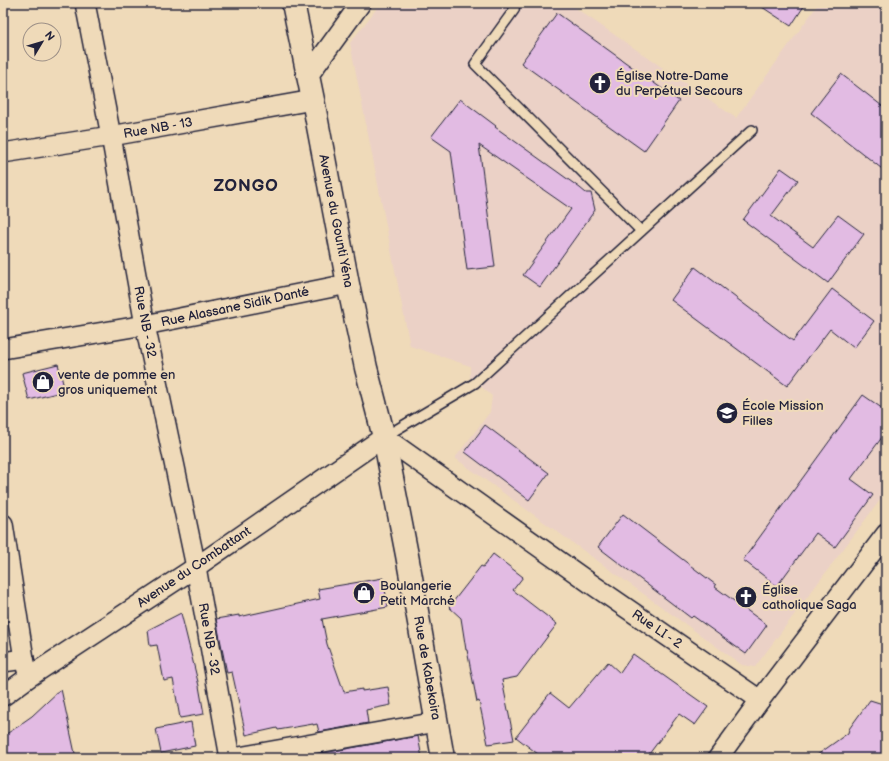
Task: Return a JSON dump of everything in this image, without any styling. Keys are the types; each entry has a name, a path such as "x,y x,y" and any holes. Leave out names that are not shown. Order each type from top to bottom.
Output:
{"street":[{"name":"Rue NB - 32","path":"85,3 145,325 196,567 230,758"},
{"name":"Avenue du Gounti Yéna","path":"293,3 348,284 366,368 384,438"},
{"path":"308,76 361,3"},
{"name":"Rue NB - 13","path":"3,153 111,136 313,100"},
{"name":"Rue Alassane Sidik Danté","path":"3,349 145,325 348,284"},
{"name":"Avenue du Combattant","path":"3,696 28,677 196,567 384,438"},
{"name":"Rue LI - 2","path":"384,438 760,700"},
{"name":"Rue de Kabekoira","path":"384,438 407,555 443,758"},
{"path":"3,524 28,677"},
{"path":"718,758 886,534"},
{"path":"3,662 24,659"},
{"path":"233,758 437,722"}],"lane":[{"path":"514,3 514,10 476,64 641,231"},
{"path":"384,438 475,383 752,130"}],"shaded area":[{"path":"381,3 568,3 736,118 819,3 886,3 886,492 755,667 742,665 455,458 490,412 492,396 470,377 470,366 410,346 350,43"}],"building":[{"path":"756,3 806,3 791,26"},
{"path":"557,13 679,101 644,151 521,63"},
{"path":"841,74 886,109 886,172 811,113"},
{"path":"460,99 496,126 495,127 586,193 591,193 595,210 540,287 523,275 571,209 479,145 495,267 467,270 451,151 431,137"},
{"path":"781,168 798,180 771,216 813,247 838,215 864,234 828,283 743,220"},
{"path":"695,267 793,341 832,289 874,321 854,348 830,329 787,386 671,300"},
{"name":"vente de pomme en gros uniquement","path":"58,364 65,391 29,400 22,373"},
{"path":"863,395 886,411 886,432 851,479 873,495 835,547 816,533 777,586 743,560"},
{"path":"485,425 549,473 529,500 465,452"},
{"path":"623,514 716,585 715,587 767,625 746,654 693,616 691,618 598,547"},
{"path":"493,554 523,577 513,590 557,624 517,677 502,680 514,740 488,744 479,701 477,702 461,618 449,607 481,566 483,567"},
{"path":"383,578 388,607 322,619 327,644 344,692 388,687 391,705 366,710 368,723 319,732 317,724 313,724 278,730 277,728 246,735 232,672 227,673 216,619 239,615 239,617 320,599 318,589"},
{"path":"181,613 199,686 204,714 180,718 173,679 164,681 157,645 150,646 148,630"},
{"path":"633,654 708,707 695,725 679,714 646,758 543,758 516,737 550,693 569,708 608,662 620,673"},
{"path":"61,689 76,758 3,758 3,736 32,716"},
{"path":"870,700 886,705 886,758 813,758 848,733 849,729"},
{"path":"191,722 195,746 161,753 156,729"},
{"path":"418,736 422,758 324,758 323,753"}],"place":[{"name":"Église Notre-Dame du Perpétuel Secours","path":"600,83"},
{"name":"vente de pomme en gros uniquement","path":"43,382"},
{"name":"École Mission Filles","path":"727,413"},
{"name":"Boulangerie Petit Marché","path":"364,593"},
{"name":"Église catholique Saga","path":"746,597"}],"district":[{"name":"ZONGO","path":"246,186"}]}
